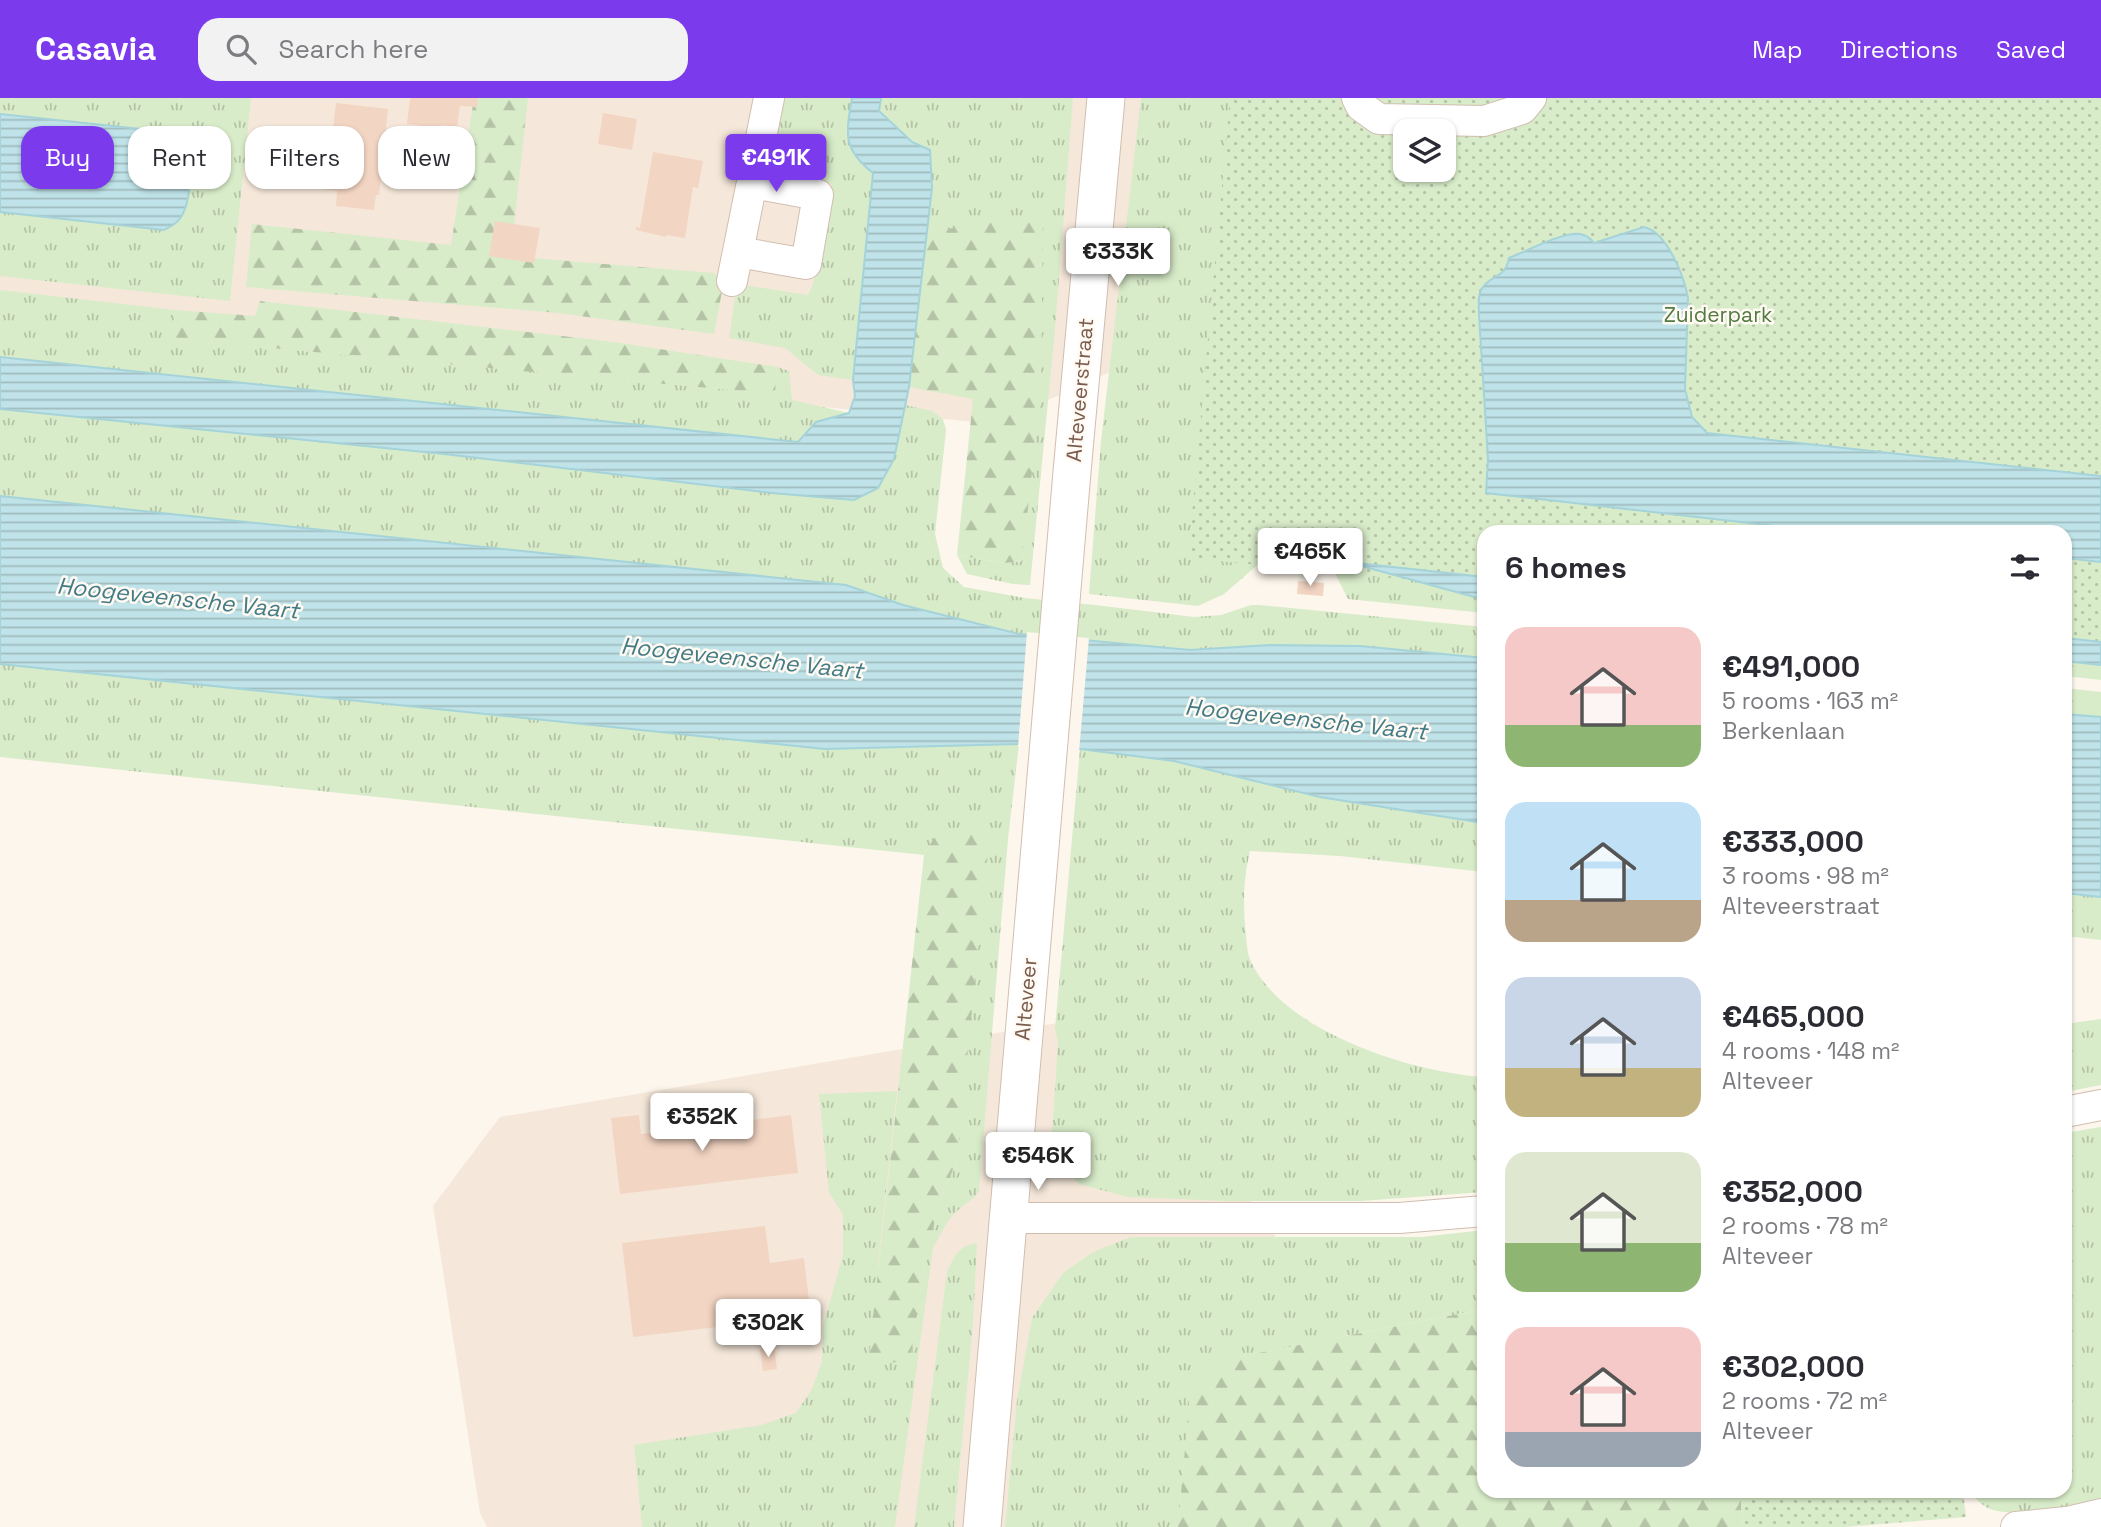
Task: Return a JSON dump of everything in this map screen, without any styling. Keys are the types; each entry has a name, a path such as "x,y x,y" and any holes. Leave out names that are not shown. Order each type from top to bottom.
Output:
{"street":[{"path":"732,281 769,98"},
{"name":"Alteveerstraat","path":"1072,472 1106,98"},
{"path":"1357,98 1361,106 1379,119 1484,121 1522,109 1531,98"},
{"path":"738,252 806,264 818,195 753,183"},
{"name":"Alteveer","path":"982,1527 1072,472"},
{"path":"2072,1111 2101,1105"},
{"path":"1007,1217 1399,1218 1477,1212"},
{"path":"2016,1527 2067,1522 2101,1514"}],"shaded area":[{"path":"0,98 2101,98 1399,242 995,424 0,326"},
{"path":"1122,1012 1474,1527 487,1527 480,1513 433,1206 500,1117"}],"green space":[{"path":"0,98 251,98 248,126 245,126 245,156 230,301 0,276 0,212 164,230 183,215 186,189 231,189 231,126 128,128 0,114"},
{"path":"474,98 528,98 512,244 519,257 714,273 724,281 714,334 558,313 246,287 252,224 451,245 460,189 475,189 475,126 470,126"},
{"path":"784,98 852,98 846,131 862,165 873,173 853,380 818,375 785,348 729,338 737,284 808,295 813,284 832,184 801,178 785,170 774,147"},
{"path":"881,98 1073,98 1054,341 1030,585 967,574 957,555 1005,563 1022,561 1024,537 968,228 926,232 932,188 930,150 912,142 879,111"},
{"path":"1141,98 1230,98 1261,562 1224,594 1198,606 1089,594 1101,441"},
{"name":"Zuiderpark","path":"1230,98 2101,98 2101,648 2072,645 2072,525 1477,525 1477,586 1188,558"},
{"path":"1043,215 1041,392 1022,561 1005,563 957,555 973,399 909,387 926,232"},
{"path":"0,290 175,310 173,339 775,394 777,367 789,371 792,400 849,413 816,422 798,442 0,357"},
{"path":"260,301 614,342 777,367 775,394 172,339 175,310 255,316"},
{"path":"905,405 932,411 943,419 946,430 935,534 943,568 964,587 1025,598 1194,617 1221,615 1251,605 1260,605 1477,626 1477,657 1360,646 1270,645 1190,650 1019,634 903,605 846,585 0,496 0,409 444,454 878,488 894,459"},
{"path":"1327,557 1477,598 1477,612 1348,599"},
{"path":"2072,662 2101,665 2101,680 2072,677"},
{"path":"0,664 825,749 928,722 1019,744 1008,839 979,1191 950,1218 933,1248 895,1527 642,1527 634,1445 761,1425 796,1413 812,1389 822,1361 823,1326 843,1255 843,1215 829,1192 819,1094 897,1091 878,1266 910,1362 924,1267 936,1216 957,1158 935,836 924,855 0,757"},
{"path":"2072,689 2101,692 2101,717 2072,715"},
{"path":"1080,749 1174,761 1320,797 1477,822 1477,871 1340,856 1250,851 1244,903 1249,957 1265,983 1288,1006 1317,1026 1350,1043 1385,1056 1420,1067 1477,1076 1477,1193 1361,1201 1226,1201 1128,1197 1079,1184 1051,1149 1058,1042 1055,1029"},
{"path":"962,829 990,832 957,1158 936,1216 924,1267 910,1362 868,1363 924,855 935,836"},
{"path":"2072,894 2101,897 2101,940 2072,937"},
{"path":"2101,1019 2101,1085 2072,1091 2072,1023"},
{"path":"2101,1127 2101,1499 2030,1512 2002,1512 1990,1509 1975,1498 2072,1498 2072,1132"},
{"path":"1477,1231 1477,1310 1243,1356 1216,1366 1190,1393 1178,1527 1005,1527 1017,1400 1032,1318 1063,1273 1093,1252 1131,1237 1422,1237"},
{"path":"977,1243 973,1323 954,1527 914,1527 947,1272 961,1249"},
{"path":"1477,1310 1477,1498 1741,1498 1743,1527 1178,1527 1190,1393 1217,1365 1243,1356"},
{"path":"1741,1498 1964,1498 1966,1517 1845,1527 1743,1527"}],"water":[{"path":"852,98 881,98 879,111 912,142 930,150 932,188 909,387 894,459 878,488 854,500 772,493 444,454 0,409 0,357 798,442 816,422 849,413 855,396 853,380 873,173 851,148 848,121"},
{"path":"0,114 112,126 21,126 21,189 114,189 114,126 128,128 128,189 189,189 181,217 164,230 0,212"},
{"path":"1644,227 1660,237 1673,256 1688,298 1685,389 1692,417 1707,433 2101,476 2101,562 2072,559 2072,525 1767,525 1486,493 1488,459 1479,315 1481,290 1502,273 1509,258 1545,243 1580,234 1594,243"},
{"name":"Hoogeveensche Vaart","path":"0,496 846,585 903,605 1019,634 1190,650 1270,645 1360,646 1477,657 1477,822 1320,797 1174,761 1080,749 1019,744 825,749 0,664"},
{"path":"1347,562 1477,576 1477,598"},
{"path":"2072,639 2101,642 2101,665 2072,662"},
{"path":"2072,715 2101,717 2101,897 2072,894"}],"pier":[{"path":"1027,632 1089,638 1079,752 1018,747"}],"building":[{"path":"410,98 478,98 477,107 460,106 457,126 407,124"},
{"path":"336,103 388,109 386,126 378,126 380,189 374,210 336,206 337,191 321,189 364,189 364,126 333,126"},
{"path":"603,113 637,119 632,150 598,144"},
{"path":"653,152 703,161 698,188 693,187 685,238 636,230 636,227 640,228"},
{"path":"495,221 540,228 534,263 489,256"},
{"path":"1298,581 1324,583 1323,596 1297,594"},
{"path":"639,1115 641,1134 791,1115 798,1173 620,1194 611,1118"},
{"path":"765,1226 770,1263 804,1258 810,1309 776,1313 776,1320 633,1337 622,1243"},
{"path":"774,1347 777,1369 763,1371 760,1349"}]}
